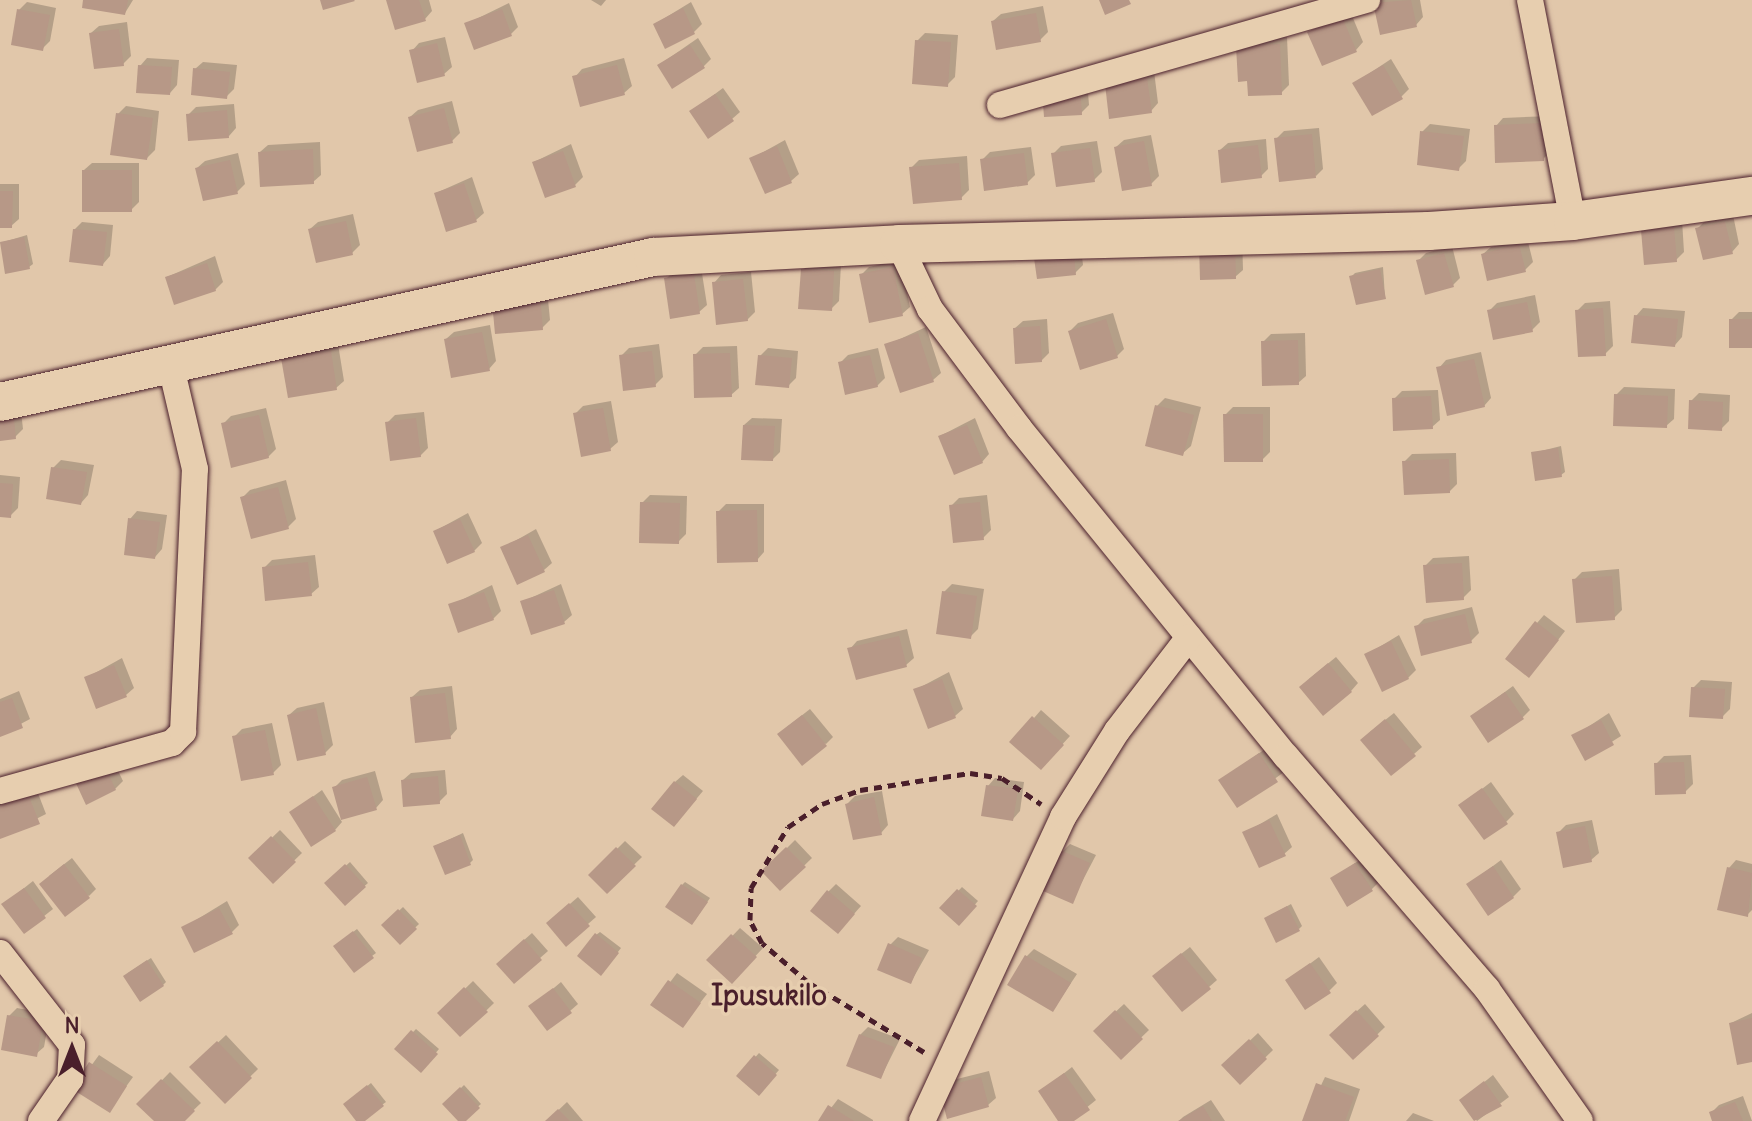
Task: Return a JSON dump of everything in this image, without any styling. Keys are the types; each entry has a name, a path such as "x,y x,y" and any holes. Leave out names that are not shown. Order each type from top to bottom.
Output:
{"street":[{"path":"1000,105 1367,0"},
{"path":"1530,0 1573,221"},
{"path":"0,402 653,257 899,244 1287,237 1573,221 1752,196"},
{"path":"899,244 930,309 1019,428 1189,637 1487,989 1580,1121"},
{"path":"0,791 172,743 183,732 195,469 170,362"},
{"path":"922,1121 1063,817 1117,731 1189,637"},
{"path":"0,953 72,1045 70,1079 41,1121"}],"path":[{"path":"946,1064 871,1024 762,943 750,920 751,888 788,827 822,804 860,790 985,775 1002,778 1063,817"}],"building":[{"path":"83,0 128,0 125,15 82,8"},
{"path":"320,0 354,0 355,1 323,10"},
{"path":"386,0 419,0 426,21 395,30"},
{"path":"1099,0 1129,0 1131,4 1105,15"},
{"path":"1411,0 1417,27 1380,35 1373,3"},
{"path":"683,8 695,34 665,49 653,24"},
{"path":"17,9 50,15 43,51 11,45"},
{"path":"502,9 512,36 474,50 464,23"},
{"path":"1036,13 1041,42 996,50 991,21"},
{"path":"1342,17 1357,52 1322,66 1307,32"},
{"path":"119,29 124,66 94,69 89,33"},
{"path":"915,40 951,42 948,87 912,84"},
{"path":"437,43 445,76 417,83 409,50"},
{"path":"1280,44 1282,95 1248,96 1247,81 1238,82 1236,46"},
{"path":"690,45 705,68 672,89 657,65"},
{"path":"138,65 172,67 170,95 136,93"},
{"path":"617,65 625,95 580,107 572,76"},
{"path":"1383,65 1403,99 1372,116 1352,83"},
{"path":"193,68 230,72 227,99 191,95"},
{"path":"1147,78 1152,113 1109,119 1105,84"},
{"path":"1080,87 1082,115 1044,117 1042,89"},
{"path":"715,94 734,121 708,139 689,111"},
{"path":"444,108 453,143 417,152 408,117"},
{"path":"227,110 229,138 188,141 186,114"},
{"path":"116,113 153,118 147,160 110,155"},
{"path":"1543,123 1544,161 1495,163 1494,125"},
{"path":"1420,131 1464,136 1459,171 1417,165"},
{"path":"1312,134 1316,178 1279,182 1274,138"},
{"path":"1144,141 1152,186 1122,191 1114,147"},
{"path":"1258,145 1262,178 1221,183 1218,150"},
{"path":"777,146 792,183 765,194 749,158"},
{"path":"1090,148 1095,182 1056,187 1051,153"},
{"path":"313,149 314,184 260,187 258,152"},
{"path":"563,151 576,187 545,198 532,162"},
{"path":"1024,153 1028,185 984,191 980,159"},
{"path":"230,160 238,194 203,201 195,168"},
{"path":"959,163 962,200 913,204 909,167"},
{"path":"82,170 132,170 132,212 82,212"},
{"path":"464,183 477,222 446,232 434,193"},
{"path":"0,191 13,191 12,228 0,228"},
{"path":"346,221 353,255 316,263 308,229"},
{"path":"1725,222 1733,254 1703,260 1695,228"},
{"path":"1674,227 1677,262 1644,265 1641,230"},
{"path":"73,229 107,232 103,266 69,262"},
{"path":"24,237 30,269 5,274 0,242"},
{"path":"1235,242 1236,279 1200,280 1199,243"},
{"path":"1519,244 1526,272 1487,281 1481,254"},
{"path":"1073,247 1076,275 1037,279 1033,251"},
{"path":"1444,253 1454,287 1425,295 1416,260"},
{"path":"207,263 216,291 174,305 165,277"},
{"path":"893,267 903,316 869,323 859,274"},
{"path":"801,269 834,271 832,311 798,309"},
{"path":"1380,269 1386,299 1356,305 1349,276"},
{"path":"694,274 700,314 670,319 664,278"},
{"path":"743,279 748,321 716,325 712,282"},
{"path":"540,296 543,330 495,334 492,301"},
{"path":"1527,302 1533,332 1493,340 1487,310"},
{"path":"1603,308 1606,356 1578,357 1575,310"},
{"path":"1634,315 1678,319 1675,347 1631,343"},
{"path":"1106,319 1118,358 1080,370 1068,331"},
{"path":"1729,319 1752,319 1752,348 1729,348"},
{"path":"1040,326 1042,362 1015,364 1013,328"},
{"path":"482,332 490,371 451,378 444,339"},
{"path":"918,333 934,382 900,393 884,344"},
{"path":"1298,340 1299,385 1262,386 1261,341"},
{"path":"331,351 337,390 288,398 281,358"},
{"path":"652,351 656,387 623,391 619,355"},
{"path":"730,353 732,397 694,398 693,354"},
{"path":"758,355 792,358 789,388 755,385"},
{"path":"870,355 878,387 845,395 838,362"},
{"path":"1474,359 1485,407 1447,416 1436,367"},
{"path":"1614,394 1668,396 1667,428 1613,426"},
{"path":"1431,396 1433,429 1393,431 1392,398"},
{"path":"1689,400 1723,402 1722,431 1688,429"},
{"path":"1155,405 1194,415 1183,456 1145,446"},
{"path":"603,408 611,451 581,457 573,413"},
{"path":"13,409 16,439 0,441 0,410"},
{"path":"1223,414 1263,414 1263,462 1224,462"},
{"path":"259,415 269,458 231,468 221,423"},
{"path":"416,418 421,457 390,461 385,422"},
{"path":"743,425 775,426 773,461 741,460"},
{"path":"967,425 983,463 954,475 938,436"},
{"path":"1558,448 1562,477 1535,481 1531,452"},
{"path":"1449,459 1450,493 1404,495 1402,461"},
{"path":"51,467 87,472 81,505 46,499"},
{"path":"0,483 13,484 11,518 0,517"},
{"path":"278,487 289,529 251,539 240,497"},
{"path":"640,502 680,503 679,544 639,543"},
{"path":"980,502 984,540 953,543 949,505"},
{"path":"757,510 758,562 717,563 716,511"},
{"path":"128,518 160,522 155,559 124,555"},
{"path":"460,519 475,552 447,564 433,531"},
{"path":"528,535 545,572 517,585 500,547"},
{"path":"308,562 312,596 265,601 262,567"},
{"path":"1462,563 1464,600 1426,603 1423,565"},
{"path":"1612,576 1615,620 1576,623 1572,579"},
{"path":"554,590 565,624 531,635 520,601"},
{"path":"942,591 977,596 971,639 936,634"},
{"path":"484,592 494,620 458,633 448,604"},
{"path":"1465,614 1472,643 1421,656 1414,626"},
{"path":"1535,621 1559,640 1529,678 1505,659"},
{"path":"899,636 907,667 856,680 847,648"},
{"path":"1391,641 1409,679 1382,692 1364,654"},
{"path":"1328,663 1352,692 1323,716 1299,687"},
{"path":"114,665 127,697 96,709 84,677"},
{"path":"942,679 956,718 928,729 913,689"},
{"path":"1691,687 1725,689 1723,719 1689,717"},
{"path":"1505,692 1524,719 1488,743 1470,716"},
{"path":"445,693 451,739 415,743 410,697"},
{"path":"12,698 23,728 0,737 0,702"},
{"path":"316,708 326,755 297,761 287,715"},
{"path":"802,715 827,746 802,766 777,734"},
{"path":"1032,716 1064,745 1041,770 1009,742"},
{"path":"1385,719 1416,756 1391,776 1360,740"},
{"path":"1601,720 1614,745 1585,761 1571,735"},
{"path":"265,730 274,775 241,781 232,736"},
{"path":"98,753 116,790 86,805 68,766"},
{"path":"1259,753 1278,782 1237,808 1218,780"},
{"path":"1684,762 1686,794 1655,795 1654,763"},
{"path":"438,776 440,804 403,807 401,780"},
{"path":"367,777 377,810 341,820 332,787"},
{"path":"674,781 697,799 674,827 651,809"},
{"path":"986,785 1018,789 1013,821 981,816"},
{"path":"1482,788 1508,824 1484,840 1458,805"},
{"path":"28,794 40,824 0,839 0,805"},
{"path":"313,796 336,831 311,847 289,812"},
{"path":"874,797 882,835 853,840 845,804"},
{"path":"1269,820 1286,856 1259,868 1242,832"},
{"path":"1585,826 1592,862 1563,868 1556,832"},
{"path":"460,835 471,865 445,875 433,846"},
{"path":"271,836 296,862 273,884 248,858"},
{"path":"616,847 636,866 607,894 588,875"},
{"path":"786,847 806,867 780,891 761,871"},
{"path":"1060,850 1090,863 1073,904 1043,891"},
{"path":"1355,863 1373,891 1347,907 1330,878"},
{"path":"64,864 90,898 65,917 39,884"},
{"path":"345,864 366,887 345,906 324,883"},
{"path":"1493,866 1514,898 1488,916 1466,884"},
{"path":"1727,867 1752,873 1748,917 1717,910"},
{"path":"681,884 708,902 692,925 665,907"},
{"path":"24,888 46,918 24,934 1,904"},
{"path":"957,889 977,906 959,926 939,908"},
{"path":"827,890 855,914 838,934 810,911"},
{"path":"569,903 590,926 566,947 546,923"},
{"path":"1287,906 1300,931 1276,943 1264,918"},
{"path":"219,908 233,934 194,953 181,927"},
{"path":"398,909 417,929 400,945 381,925"},
{"path":"353,931 374,958 354,973 333,946"},
{"path":"595,933 619,953 601,976 577,956"},
{"path":"731,934 757,957 732,984 706,960"},
{"path":"524,939 542,960 514,984 496,964"},
{"path":"888,943 922,958 911,984 877,970"},
{"path":"1181,953 1211,989 1182,1012 1152,976"},
{"path":"1025,955 1071,983 1053,1012 1007,985"},
{"path":"147,960 164,986 140,1002 123,976"},
{"path":"1310,963 1331,993 1305,1010 1285,980"},
{"path":"668,980 701,1003 683,1028 650,1005"},
{"path":"464,987 488,1012 460,1037 437,1013"},
{"path":"553,988 572,1013 547,1031 528,1006"},
{"path":"1115,1010 1143,1039 1121,1060 1093,1031"},
{"path":"1356,1010 1379,1036 1353,1060 1329,1035"},
{"path":"7,1015 43,1021 37,1057 1,1050"},
{"path":"1752,1018 1752,1062 1737,1065 1729,1023"},
{"path":"411,1030 438,1054 421,1073 394,1049"},
{"path":"859,1034 894,1047 881,1079 846,1066"},
{"path":"1249,1039 1267,1059 1240,1085 1221,1065"},
{"path":"217,1041 252,1078 225,1104 189,1067"},
{"path":"754,1055 777,1075 759,1096 736,1076"},
{"path":"89,1062 127,1086 110,1113 72,1089"},
{"path":"1064,1073 1090,1110 1074,1121 1058,1121 1038,1091"},
{"path":"981,1077 989,1107 947,1119 939,1088"},
{"path":"161,1079 195,1111 185,1121 154,1121 136,1104"},
{"path":"1484,1081 1502,1106 1474,1121 1459,1100"},
{"path":"1316,1083 1354,1097 1345,1121 1302,1121"},
{"path":"367,1085 384,1106 365,1121 356,1121 343,1104"},
{"path":"460,1087 480,1108 466,1121 458,1121 442,1104"},
{"path":"1735,1102 1743,1121 1712,1121 1709,1112"},
{"path":"828,1105 854,1121 818,1121"},
{"path":"1203,1106 1212,1121 1178,1121"},
{"path":"558,1109 570,1121 545,1121"}],"district":[{"name":"Ipusukilo","path":"769,995"}]}
